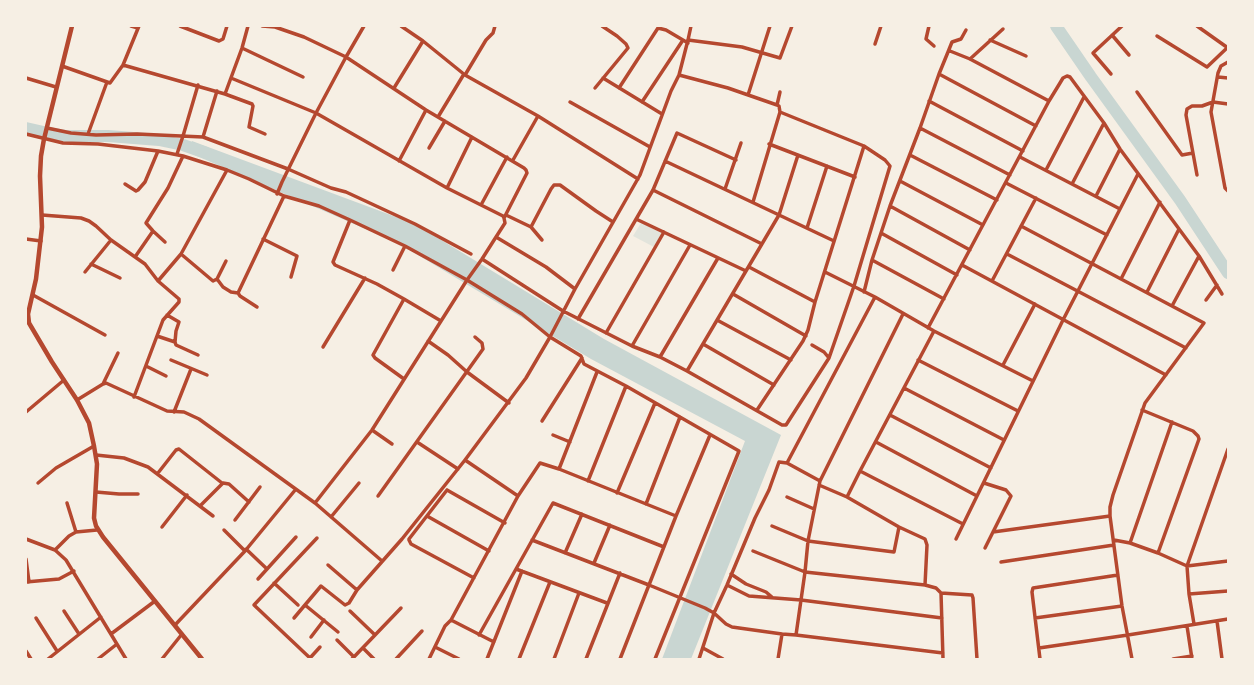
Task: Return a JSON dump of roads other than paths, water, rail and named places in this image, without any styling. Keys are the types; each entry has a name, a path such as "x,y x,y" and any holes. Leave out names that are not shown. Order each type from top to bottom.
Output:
{"street":[{"path":"72,26 45,133 40,176 42,215 41,242 33,295 27,318 31,328 77,400 89,423 96,455 94,518 97,530 202,659"},
{"path":"62,66 107,82 112,81 123,65 139,27 131,26"},
{"path":"180,26 219,41 223,39 227,26"},
{"path":"225,94 242,48 248,26"},
{"path":"262,26 275,27 304,37 346,57 426,110 513,160 524,168 527,173 505,216 505,223 482,259 468,278 372,430 315,503"},
{"path":"278,194 280,186 316,113 364,26"},
{"path":"401,26 465,74 538,116 638,179"},
{"path":"438,117 486,40 494,33 495,26"},
{"path":"595,88 628,48 626,44 617,36 602,26"},
{"path":"294,618 321,586 345,605 349,603 357,590 402,539 458,469 526,378 638,179 662,114 679,75 691,26"},
{"path":"748,95 770,26"},
{"path":"619,88 658,28 666,30 688,42 742,47 781,58 792,26"},
{"path":"875,44 881,26"},
{"path":"929,26 926,39 934,46"},
{"path":"1111,74 1093,53 1122,26"},
{"path":"1157,36 1207,67 1228,47 1197,26"},
{"path":"970,59 1003,29"},
{"path":"864,292 872,260 890,206 939,74 952,43 961,39 966,30"},
{"path":"1112,35 1129,55"},
{"path":"642,102 683,40"},
{"path":"990,40 1026,56"},
{"path":"394,88 423,41"},
{"path":"242,48 303,77"},
{"path":"948,52 950,51 970,59 1049,101"},
{"path":"1228,62 1221,66 1212,112 1225,188 1228,191"},
{"path":"123,65 198,85 253,105 248,126 265,134"},
{"path":"939,74 1036,126"},
{"path":"679,75 777,105"},
{"path":"928,328 1049,101 1060,82 1067,76 1070,77 1104,123 1138,175 1160,202 1199,256 1222,294"},
{"path":"1218,77 1228,78"},
{"path":"26,78 56,87"},
{"path":"231,78 316,113 447,188 531,227 542,240"},
{"path":"603,78 662,114"},
{"path":"88,134 107,82"},
{"path":"177,153 198,85"},
{"path":"203,137 217,91"},
{"path":"753,202 780,112 777,105 780,92"},
{"path":"1137,92 1182,155 1193,153"},
{"path":"1046,170 1084,97"},
{"path":"929,101 1023,151"},
{"path":"570,102 650,147"},
{"path":"1197,175 1186,115 1187,109 1192,106 1202,106 1213,102 1228,104"},
{"path":"398,161 426,110"},
{"path":"482,259 563,311 632,346 687,371 782,425 786,425 829,358 854,286 890,166 885,160 864,146 780,112"},
{"path":"513,160 538,116"},
{"path":"429,148 445,121"},
{"path":"1072,184 1104,123"},
{"path":"920,128 1010,176"},
{"path":"45,133 63,143 98,144 177,153 227,170 249,179 278,194 319,206 350,220 468,278 522,314 550,337 580,355 584,364 626,386 740,451 655,659"},
{"path":"578,319 653,190 678,133 736,160"},
{"path":"26,134 137,134 203,137 288,169 331,188 346,192 402,218 471,254"},
{"path":"447,188 472,137"},
{"path":"725,189 741,142"},
{"path":"770,144 854,177"},
{"path":"757,410 806,336 815,302 864,146"},
{"path":"1096,196 1120,149"},
{"path":"126,184 136,191 138,190 145,182 158,151"},
{"path":"687,371 779,215 798,155"},
{"path":"910,155 997,200"},
{"path":"165,242 146,224 147,220 168,188 183,156"},
{"path":"482,205 507,157"},
{"path":"1020,157 1120,209"},
{"path":"665,161 834,240"},
{"path":"807,228 827,166"},
{"path":"158,281 181,254 227,170"},
{"path":"956,539 1063,320 1138,175"},
{"path":"900,181 983,225"},
{"path":"1006,183 1107,235"},
{"path":"531,227 551,189 557,184 613,222"},
{"path":"653,190 762,244"},
{"path":"238,293 284,196"},
{"path":"992,281 1036,198"},
{"path":"1121,279 1160,202"},
{"path":"890,206 970,250"},
{"path":"42,215 85,219 145,264 158,281 179,300 176,306 163,320 134,397"},
{"path":"636,218 746,272"},
{"path":"350,220 333,262 335,265 365,278 441,321"},
{"path":"1021,226 1203,322 1142,410 1110,507 1122,606 1132,659"},
{"path":"1147,292 1179,229"},
{"path":"135,257 153,231"},
{"path":"606,333 664,232"},
{"path":"881,233 957,275"},
{"path":"496,237 546,268 575,289"},
{"path":"26,239 41,242"},
{"path":"263,239 297,256 291,277"},
{"path":"86,272 111,240"},
{"path":"632,346 690,245"},
{"path":"393,270 405,246"},
{"path":"181,254 210,279 213,281 217,279"},
{"path":"1007,254 1186,348"},
{"path":"1172,306 1199,256"},
{"path":"660,358 718,258"},
{"path":"872,260 944,299"},
{"path":"217,279 226,261"},
{"path":"91,264 120,278"},
{"path":"962,265 1166,375"},
{"path":"749,267 815,302"},
{"path":"825,272 875,297 928,328 1033,381"},
{"path":"323,347 365,278"},
{"path":"217,279 223,287 231,292 238,293 240,296 257,307"},
{"path":"1206,300 1217,285"},
{"path":"733,294 806,336"},
{"path":"33,295 105,335"},
{"path":"787,463 875,297"},
{"path":"404,299 373,355 374,358 404,380"},
{"path":"1003,365 1035,304"},
{"path":"796,634 808,541 820,480 904,314"},
{"path":"167,315 179,322 175,342"},
{"path":"717,320 791,360"},
{"path":"847,497 934,331"},
{"path":"157,336 175,342 176,345 198,355"},
{"path":"378,496 483,349 482,343 475,337"},
{"path":"428,342 448,355 467,372 509,402"},
{"path":"703,344 774,385"},
{"path":"812,345 824,352 829,358"},
{"path":"103,384 118,352"},
{"path":"542,421 582,358"},
{"path":"171,360 207,375"},
{"path":"918,360 1018,411"},
{"path":"146,366 166,376"},
{"path":"174,412 191,369"},
{"path":"559,469 597,372"},
{"path":"26,412 64,380"},
{"path":"77,400 103,384 110,384 134,397 167,411 184,412 199,419 315,503 382,561"},
{"path":"588,481 626,386"},
{"path":"904,388 1004,440"},
{"path":"617,493 655,403"},
{"path":"1142,410 1196,433 1199,439 1158,553"},
{"path":"890,415 991,468"},
{"path":"646,504 680,417"},
{"path":"1130,543 1172,422"},
{"path":"372,430 392,444"},
{"path":"554,435 570,442"},
{"path":"620,659 676,516 710,435"},
{"path":"417,442 458,469"},
{"path":"876,442 977,496"},
{"path":"38,483 56,468 94,446"},
{"path":"158,474 176,450 179,449 222,483 229,484 249,502"},
{"path":"1194,624 1189,594 1187,566 1228,449"},
{"path":"96,455 124,458 148,467 213,516"},
{"path":"465,460 518,496"},
{"path":"699,659 714,613 755,518 769,490 779,462 787,463 820,480"},
{"path":"429,659 445,626 451,620 505,523 518,496 540,463 559,469 676,516"},
{"path":"860,471 963,524"},
{"path":"984,482 1006,490 1011,495 985,548"},
{"path":"200,506 222,483"},
{"path":"331,517 359,483"},
{"path":"819,485 847,497 899,527 921,537 926,542 925,585"},
{"path":"443,486 447,490 505,523"},
{"path":"235,520 260,487"},
{"path":"175,625 246,550 296,489"},
{"path":"447,490 409,539 409,542 474,578"},
{"path":"96,492 138,494"},
{"path":"162,527 187,495"},
{"path":"787,497 814,509"},
{"path":"67,503 76,532"},
{"path":"479,634 553,503 664,546"},
{"path":"565,553 582,514"},
{"path":"427,516 489,550"},
{"path":"993,532 1110,516"},
{"path":"594,564 610,525"},
{"path":"772,526 808,541 894,552 899,527"},
{"path":"55,550 69,536 76,532 97,530"},
{"path":"224,530 267,569"},
{"path":"258,579 296,537"},
{"path":"317,538 254,605 310,658 320,647"},
{"path":"26,539 55,550 66,560 126,659"},
{"path":"532,540 620,573 705,608 732,627 943,654"},
{"path":"1114,540 1130,543 1158,553 1187,566 1228,561"},
{"path":"1001,562 1114,545"},
{"path":"753,551 805,572 925,585 936,588 941,593 972,595 974,598 977,659"},
{"path":"26,559 27,582 59,579 74,571"},
{"path":"328,565 357,590"},
{"path":"516,569 607,603"},
{"path":"487,659 522,571"},
{"path":"586,659 620,573"},
{"path":"731,574 746,584 766,592 773,598"},
{"path":"1040,659 1032,592 1035,587 1118,575"},
{"path":"519,659 550,582"},
{"path":"274,584 298,605"},
{"path":"727,585 749,596 801,600 942,618"},
{"path":"1189,594 1228,591"},
{"path":"554,659 578,593"},
{"path":"941,593 943,659"},
{"path":"111,634 155,601"},
{"path":"305,605 338,632"},
{"path":"1035,618 1122,606"},
{"path":"337,640 353,658 401,608"},
{"path":"64,611 79,634"},
{"path":"350,611 375,635"},
{"path":"48,659 101,617"},
{"path":"36,618 57,652"},
{"path":"1038,648 1228,619"},
{"path":"311,637 324,620"},
{"path":"451,620 494,642"},
{"path":"1217,621 1222,659"},
{"path":"1173,659 1192,658 1187,626"},
{"path":"396,659 422,631"},
{"path":"162,659 182,634"},
{"path":"778,659 782,634"},
{"path":"98,659 117,644"},
{"path":"434,647 459,659"},
{"path":"362,648 374,659"},
{"path":"703,648 723,659"},
{"path":"26,651 31,659"}],"waterway":[{"path":"1056,26 1180,200 1228,273"},
{"path":"26,128 65,136 108,136 159,140 183,145 206,153"}]}
